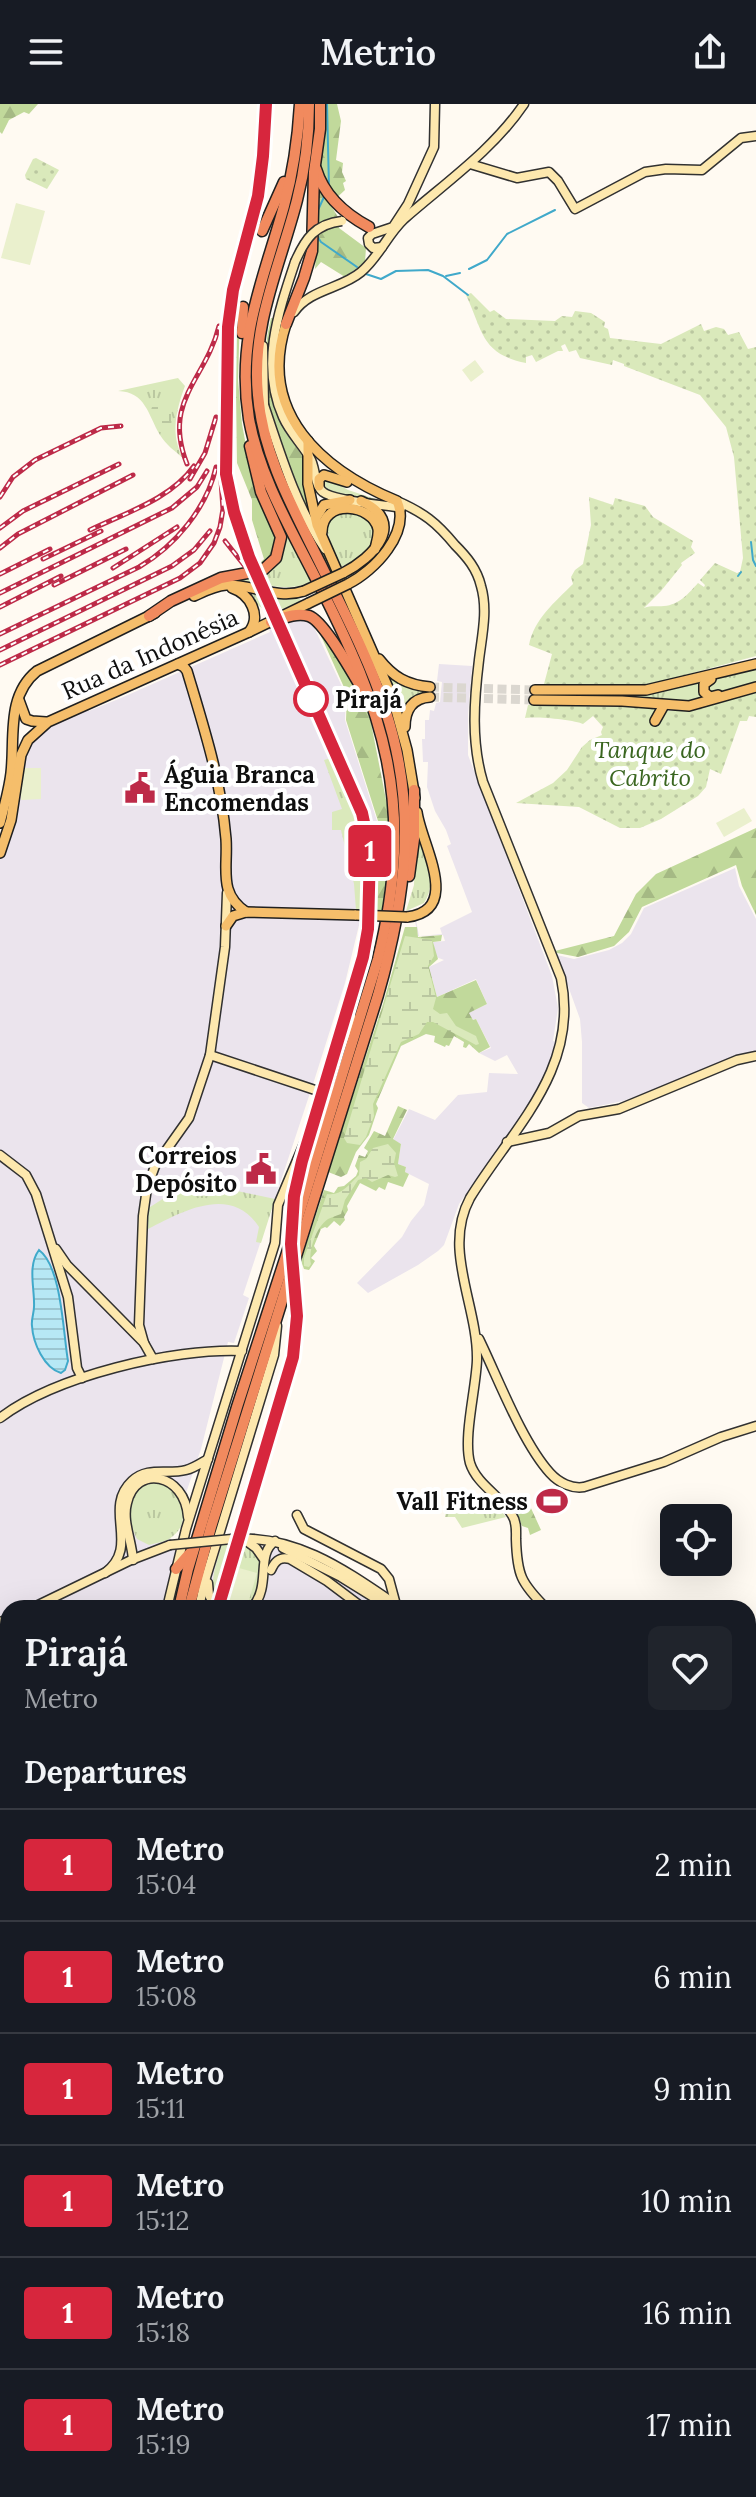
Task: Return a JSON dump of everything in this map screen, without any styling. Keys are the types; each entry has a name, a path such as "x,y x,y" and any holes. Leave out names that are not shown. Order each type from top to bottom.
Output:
{"highway":[{"path":"245,367 250,320 285,204 300,104"},
{"path":"149,616 171,601 221,578 263,570 276,558 281,537 258,483 248,437 251,388 270,284 302,181 309,104"},
{"path":"286,324 312,251 320,104"},
{"path":"262,231 282,190 297,138"},
{"path":"315,159 317,174 333,200 369,227"},
{"path":"243,307 245,367 274,467 365,657 393,735 405,820 403,913"},
{"path":"181,1600 194,1548 371,983 389,909 395,848 388,764 375,710 356,660 269,483 254,440 251,388"},
{"path":"271,622 299,615 314,618 375,710"},
{"path":"191,1600 211,1527 403,913 413,851 414,790"},
{"path":"352,1018 371,983"},
{"path":"312,1125 330,1093 353,1038"},
{"path":"176,1569 194,1548"}],"main road":[{"path":"417,511 404,514 331,465 308,441 288,409 279,354 286,324 301,303 360,273 412,208 434,147 435,104"},
{"path":"382,247 373,248 368,238 396,223 470,164 524,104"},
{"path":"470,164 517,178 549,172 575,209 645,172 702,170 741,138 756,136"},
{"path":"385,230 342,221 314,230 305,241 295,262 273,337 272,377 283,418 308,455 319,486 326,494 417,511 436,523 467,557 479,578 484,599 474,726 478,763 561,978 565,1010 558,1052 539,1098 465,1206 459,1234 461,1268 477,1335 520,1425 544,1466 557,1479 575,1488 601,1483 664,1462 721,1437 756,1426"},
{"path":"262,337 264,405"},
{"path":"251,388 264,405 315,535 326,550"},
{"path":"308,441 308,484 317,525 393,699 407,750"},
{"path":"319,486 319,479 324,475 377,493"},
{"path":"0,823 11,774 15,708 20,692 37,671 149,616 221,586 285,595 304,591 359,565 375,549 383,534 382,520 374,508 355,500 324,505 317,514 317,525"},
{"path":"326,550 322,527 324,521 331,512 341,508 365,513 374,520 378,529 375,549"},
{"name":"Rua da Indonésia","path":"0,853 11,820 21,755 28,740 48,722 348,584 367,572 383,556 393,539 399,509"},
{"path":"221,586 238,590 250,602 255,623 249,632"},
{"path":"226,926 233,916 246,912 403,913 425,911 433,902 437,889 435,876 418,820 404,723 407,710 430,692 392,674 379,660 361,628"},
{"path":"153,1359 139,1325 147,1188 155,1166 189,1118 210,1055 226,926 226,846 220,787 187,671 178,664"},
{"path":"622,696 756,664"},
{"path":"729,671 706,681 703,687 706,694 712,697 745,690"},
{"path":"535,695 622,696 664,705 695,705 756,687"},
{"path":"20,692 20,706 26,719 48,722"},
{"path":"655,721 664,705"},
{"path":"227,893 246,912"},
{"path":"169,1600 188,1522 275,1243 278,1205 352,1018"},
{"path":"210,1055 324,1093"},
{"path":"507,1142 549,1133 579,1116 619,1109 737,1060 756,1056"},
{"path":"0,1155 18,1167 31,1183 64,1282 77,1368 82,1378"},
{"path":"48,1234 60,1257 144,1343"},
{"path":"64,1282 70,1276 77,1275"},
{"path":"201,1600 274,1355 278,1313"},
{"path":"130,1329 136,1329 139,1325"},
{"path":"477,1335 477,1368 469,1443 471,1465 514,1517 520,1576 538,1600"},
{"path":"0,1418 25,1403 82,1378 153,1359 197,1352 242,1351"},
{"path":"477,1368 483,1360 490,1361"},
{"path":"477,1368 495,1372"},
{"path":"105,1573 116,1564 122,1550 120,1505 131,1481 151,1472 188,1470 209,1459"},
{"path":"132,1560 126,1505 132,1490 147,1480 159,1479 176,1487 186,1503 188,1522"},
{"path":"297,1515 304,1529 381,1569 392,1586 391,1600"},
{"path":"238,1539 256,1548 264,1558"},
{"path":"49,1600 170,1545 238,1539 301,1548 323,1559 384,1600"},
{"path":"132,1543 150,1552"},
{"path":"258,1600 263,1586 264,1558 275,1544"},
{"path":"262,1600 267,1591 275,1544"},
{"path":"122,1550 132,1560"},
{"path":"271,1570 275,1562 290,1559 352,1600"},
{"path":"209,1569 208,1590 212,1600"}],"shaded area":[{"path":"299,619 312,623 346,695 345,720 377,821 379,857 373,919 416,921 419,936 415,921 360,921 345,983 243,1295 249,1298 234,1343 228,1342 201,1449 169,1549 242,1542 294,1552 376,1600 0,1600 0,857 18,804 20,769 33,739 58,721 121,698 270,632 269,629"},
{"path":"439,664 472,666 468,755 552,976 558,1008 553,1041 557,1042 545,1079 459,1204 444,1245 418,1265 368,1293 357,1283 402,1237 424,1205 429,1184 405,1172 406,1167 398,1164 401,1144 393,1140 409,1109 435,1120 458,1095 487,1092 489,1073 518,1074 507,1055 495,1061 479,1053 491,1048 476,1019 473,1020 469,1013 487,1004 476,979 437,997 429,967 444,960 436,957 433,942 445,941 443,935 420,936 442,934 440,928 472,912 447,846 451,844 446,830 427,787 428,762 423,762 422,739 425,739 425,720 429,720 430,710 434,711 436,703 440,702 442,682 437,681"},
{"path":"735,868 739,886 756,919 756,1051 623,1101 589,1108 582,1103 580,1019 563,972 552,976 563,971 557,955 574,959 609,950 631,934 644,908"}],"green space":[{"path":"0,104 38,104 29,114 24,112 9,120 2,134"},
{"path":"325,104 337,104 341,121 336,160 343,163 342,172 346,181 343,183 345,190 330,204 338,217 339,228 366,248 365,262 345,277 321,262 315,269 320,233 317,187"},
{"path":"36,158 59,170 47,189 26,179 25,175"},
{"path":"16,203 45,211 30,265 1,258"},
{"name":"Tanque do Cabrito","path":"471,293 490,312 494,310 506,319 555,321 562,316 572,317 575,311 591,313 605,322 604,327 608,329 610,338 661,344 701,324 704,331 716,327 724,329 728,335 739,332 748,349 756,347 756,656 644,686 533,686 534,705 654,708 665,711 683,711 756,693 756,717 749,716 747,721 740,721 721,774 710,769 706,787 698,796 640,828 620,828 579,807 516,803 553,783 567,770 582,747 602,735 603,727 593,716 583,724 525,718 528,705 533,705 532,685 544,684 552,654 529,645 540,619 573,584 571,577 583,564 591,525 589,497 613,505 615,498 645,506 653,517 693,541 691,547 695,553 681,563 644,608 674,603 698,583 704,587 700,580 715,563 740,572 743,558 734,457 726,427 700,395 613,360 612,365 580,358 576,350 569,352 565,344 561,346 563,351 536,362 532,355 526,357 526,363 500,354 481,330 466,295"},
{"path":"240,315 238,380 242,424 252,478 277,532 274,556 260,569 259,564 264,559 252,520 252,500 237,463 236,390 233,380 236,321"},
{"path":"271,318 274,318 269,377 274,405 286,433 304,458 308,504 332,570 330,572 288,480 269,418 265,352"},
{"path":"475,360 484,372 471,382 462,370"},
{"path":"178,378 185,386 176,422 177,440 183,458 162,439 140,400 135,395 118,391"},
{"path":"172,397 171,438 161,430 151,410 165,398"},
{"path":"327,478 348,490 388,503 331,492 324,488 322,481"},
{"path":"266,494 311,582 280,587 228,581 256,576 282,555 284,534"},
{"path":"344,512 366,520 374,529 375,536 363,554 338,568 327,530 332,518"},
{"path":"248,592 279,599 300,599 302,602 271,611 260,607"},
{"path":"317,627 361,690 371,723 388,810 387,872 382,910 375,910 380,860 378,821 346,720 347,694"},
{"path":"756,668 756,683 714,695 709,693 709,681"},
{"path":"388,676 412,688 430,690 430,694 408,703 402,716"},
{"path":"702,680 704,697 700,701 679,703 625,698 625,694"},
{"path":"334,757 363,823 367,841 366,910 356,910 354,884 341,830 332,830 332,812 342,809 324,760"},
{"path":"21,768 41,768 41,799 21,800"},
{"path":"744,808 752,821 724,837 716,823"},
{"path":"416,826 428,865 430,885 424,903 406,911 414,885"},
{"path":"756,828 756,915 736,865 642,907 629,932 614,946 578,957 555,951 614,936 636,894 656,874"},
{"path":"405,927 417,927 418,937 442,935 441,941 433,942 438,959 429,967 437,997 476,980 487,1004 469,1013 473,1020 476,1019 490,1047 479,1053 469,1044 463,1047 464,1042 454,1036 449,1046 445,1047 434,1042 435,1036 426,1034 401,1046 376,1104 378,1108 369,1135 356,1152 347,1174 341,1177 328,1172"},
{"path":"405,936 432,940 434,956 428,966 436,998 433,1009 440,1014 447,1013 456,1026 476,1036 479,1044 427,1022 419,1034 401,1042 373,1104 374,1116 366,1137 360,1145 347,1143 344,1138"},
{"path":"398,1106 407,1110 393,1139 401,1144 398,1164 406,1167 405,1172 409,1174 403,1187 388,1182 385,1190 379,1187 376,1191 360,1183 347,1206 345,1220 340,1226 334,1221 321,1229 314,1246 317,1251 311,1258 315,1261 309,1270 304,1269 301,1261 324,1190 334,1193 356,1176 358,1171 355,1166 359,1155 365,1157 368,1151 364,1148 374,1131 385,1136"},
{"path":"388,1144 396,1153 394,1163 398,1176 388,1175 372,1182 366,1178 358,1180 345,1200 341,1214 328,1219 320,1228 312,1246 311,1264 304,1266 304,1258 327,1194 344,1189 359,1175 360,1162 373,1148"},
{"path":"186,1184 214,1184 275,1199 261,1243 256,1242 259,1227 248,1214 221,1204 191,1209 148,1229 147,1209"},
{"path":"155,1481 177,1496 183,1521 171,1538 149,1545 137,1539 130,1504 138,1490"},
{"path":"492,1499 506,1517 462,1528 455,1517 445,1517 447,1506 477,1513"},
{"path":"530,1506 541,1530 530,1535 517,1513"},
{"path":"222,1544 249,1546 262,1560 261,1578 254,1600 217,1600 213,1578"},
{"path":"239,1568 257,1573 249,1600 230,1600"}],"water":[{"path":"39,1250 53,1271 60,1301 68,1361 61,1373 49,1366 37,1347 33,1333 32,1270"}],"waterway":[{"path":"327,104 329,188"},
{"path":"318,210 324,197"},
{"path":"469,269 487,260 507,234 555,210"},
{"path":"317,236 357,267"},
{"path":"366,274 381,279 396,271 428,270 443,276 468,295"},
{"path":"446,276 460,273"},
{"path":"751,542 756,566"},
{"path":"738,576 741,572"}],"tunnel":[{"path":"430,687 535,690"},
{"path":"430,697 534,700"}],"railway":[{"path":"0,665 180,578 200,563 214,543 223,509 224,325 258,176 270,106"},
{"path":"187,464 181,442 183,406 219,326"},
{"path":"190,479 205,453 216,417"},
{"path":"0,497 13,477 35,460 101,428 121,426"},
{"path":"0,528 23,511 119,464"},
{"path":"90,530 160,496 173,488 194,466"},
{"path":"0,634 139,567 165,548 197,511 216,467"},
{"path":"0,593 172,508 197,487 207,471"},
{"path":"0,548 18,534 133,475"},
{"path":"230,492 253,566"},
{"path":"113,568 177,527"},
{"path":"43,559 101,531"},
{"path":"0,650 172,566 194,550 210,531"},
{"path":"225,541 248,570"},
{"path":"0,574 50,549"},
{"path":"54,585 126,549"},
{"path":"0,607 61,576"},
{"path":"223,1600 295,1358 300,1317 294,1236 296,1198 365,958 374,891 375,855 371,825 283,627"}],"metro line":[{"name":"1","path":"220,1600 291,1368 297,1316 291,1244 293,1206 302,1161 363,957 370,909 370,850 362,813 249,557 234,512 226,474 228,327 233,290 258,196 266,104"}],"place":[{"name":"Pirajá","path":"311,699"},
{"name":"Águia Branca Encomendas","path":"140,788"},
{"name":"Correios Depósito","path":"261,1169"},
{"name":"Vall Fitness","path":"552,1501"}]}
